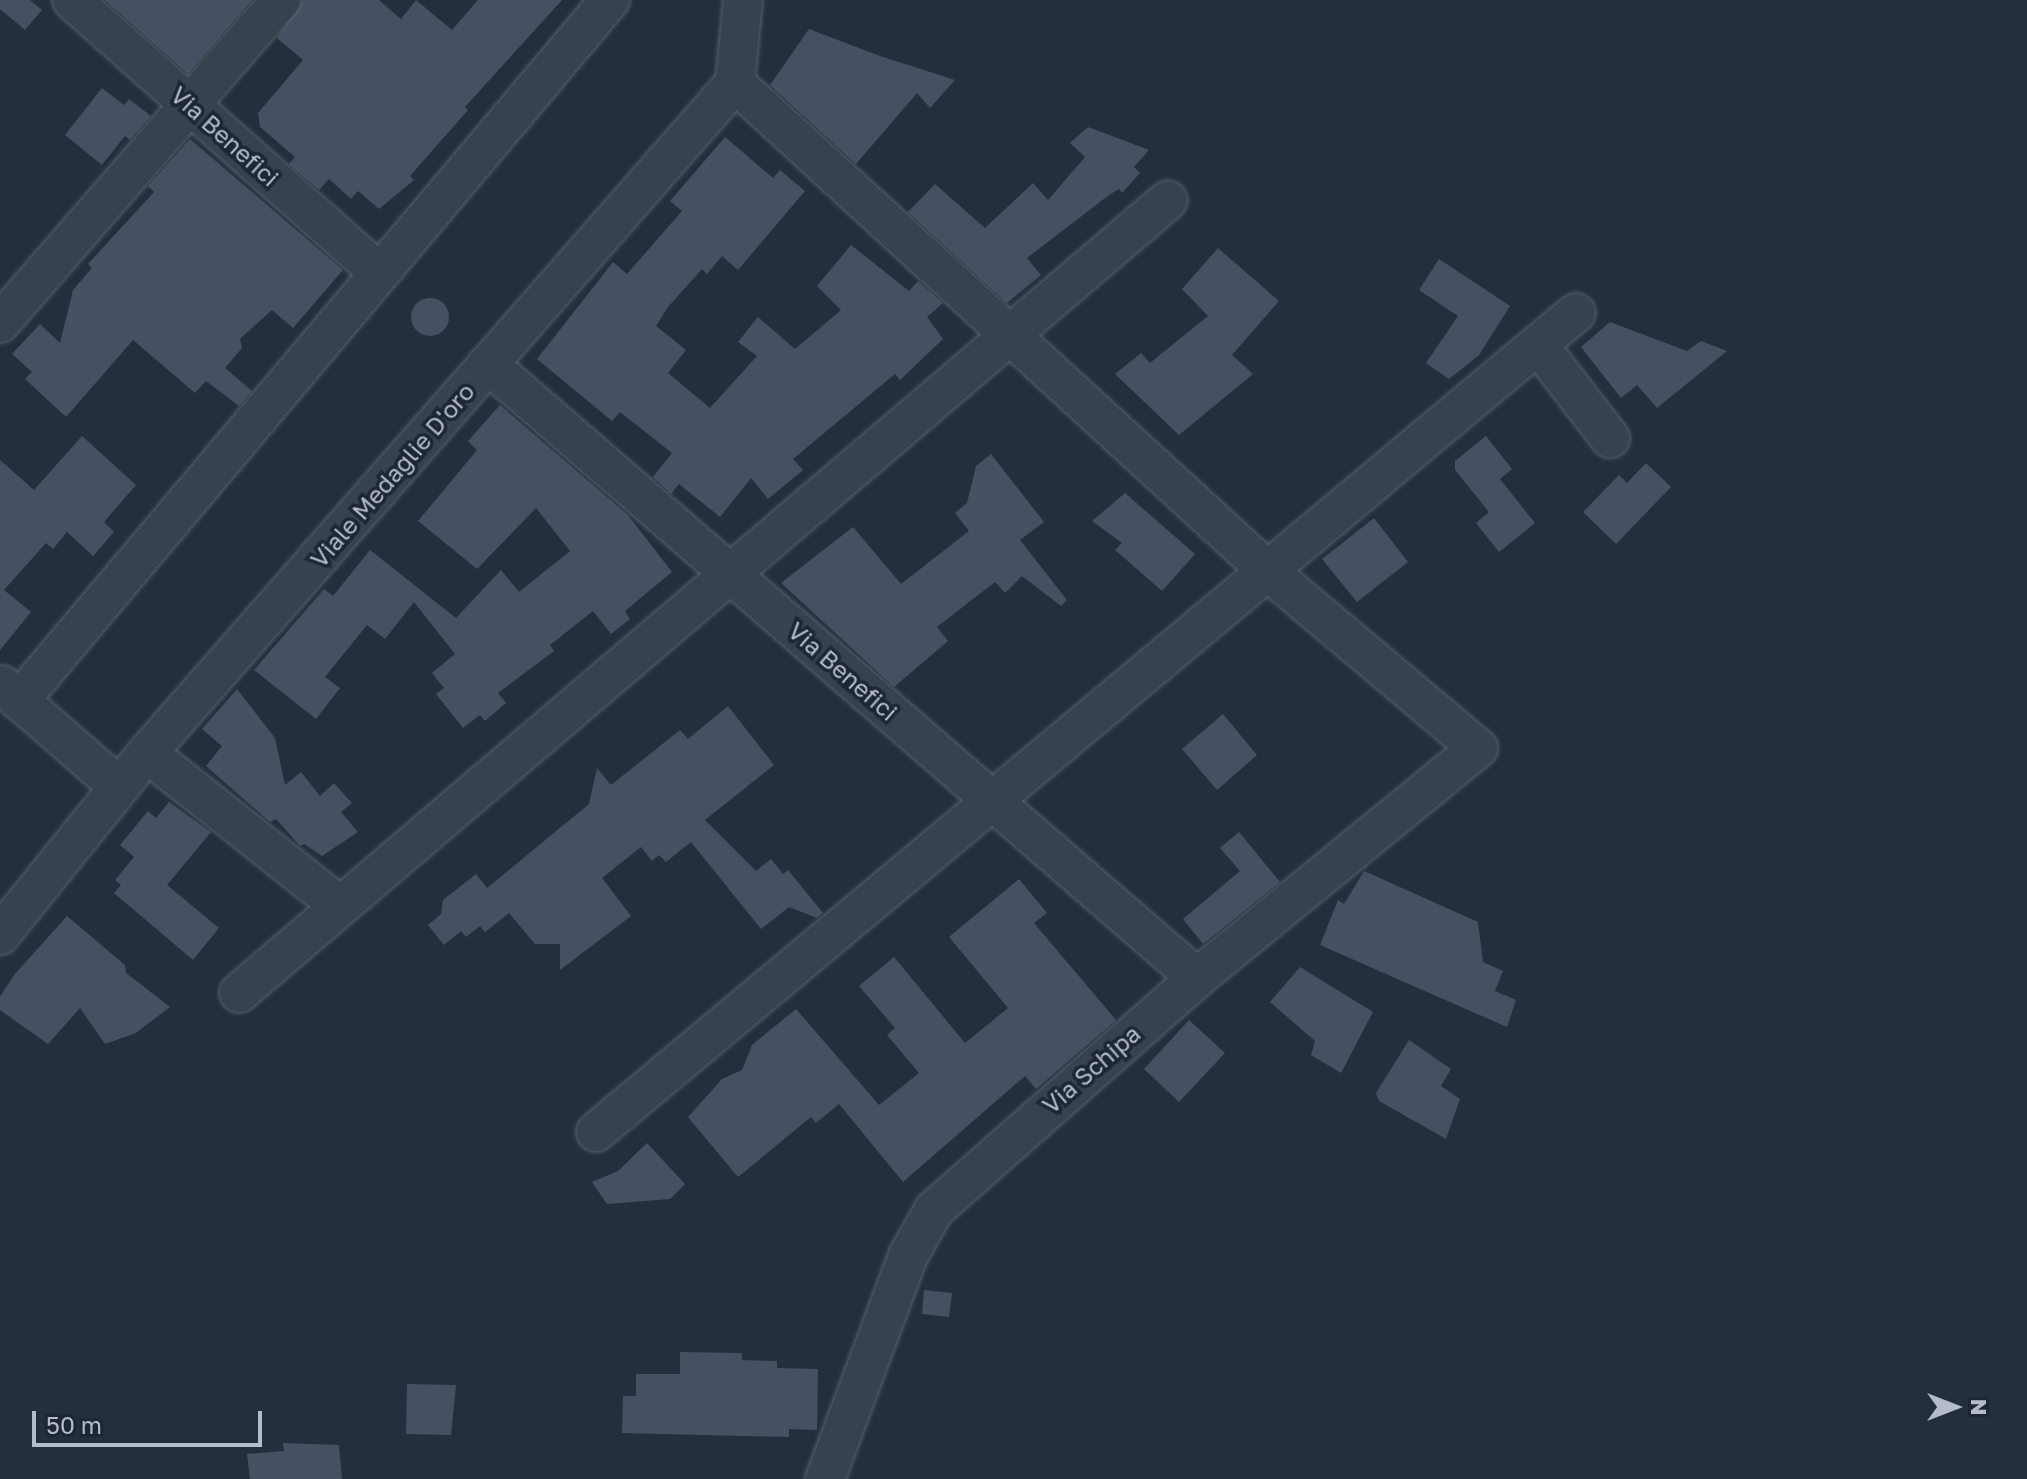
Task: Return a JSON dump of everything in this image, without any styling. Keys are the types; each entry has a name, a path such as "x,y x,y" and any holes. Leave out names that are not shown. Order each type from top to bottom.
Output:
{"street":[{"name":"Via Benefici","path":"72,0 377,271"},
{"path":"0,323 192,106 281,0"},
{"path":"119,787 10,692 610,0"},
{"path":"743,0 735,83 1270,573"},
{"name":"Viale Medaglie D'oro","path":"0,935 147,753 735,83"},
{"path":"239,993 1168,200"},
{"path":"596,1132 1270,573 1576,313"},
{"path":"1538,345 1610,438"},
{"name":"Via Benefici","path":"488,364 1197,978"},
{"name":"Via Schipa","path":"825,1479 908,1256 934,1210 1197,978 1478,748 1270,573"},
{"path":"147,753 340,906"}],"building":[{"path":"0,0 30,0 42,10 25,30 0,9"},
{"path":"105,0 252,0 188,74"},
{"path":"302,0 379,0 401,19 416,0 452,30 478,0 562,0 465,107 468,110 410,176 414,180 379,209 358,191 351,199 329,179 319,190 289,164 295,157 260,127 258,113 303,60 277,38"},
{"path":"809,29 955,80 930,108 917,93 856,164 770,85"},
{"path":"102,88 124,105 129,99 151,116 130,140 125,136 102,165 65,135"},
{"path":"1088,127 1149,150 1134,167 1140,173 1122,193 1119,189 1109,195 1027,258 1041,275 1007,303 908,212 935,184 985,228 1033,183 1048,200 1085,157 1070,143"},
{"path":"725,137 773,178 780,170 805,191 738,270 722,256 707,274 702,269 668,307 656,326 686,350 668,373 710,408 757,356 738,342 758,317 795,349 841,310 817,286 851,245 909,291 918,281 943,303 927,317 943,339 900,380 895,374 793,459 803,470 768,499 751,478 720,517 679,484 671,494 653,477 672,453 620,412 612,421 537,359 613,262 627,274 682,211 670,201"},
{"path":"190,139 343,270 293,328 272,310 240,339 242,348 225,368 252,391 239,406 206,381 195,393 133,340 66,417 25,379 32,372 12,354 40,324 60,343 73,290 92,268 88,264 154,192 148,186"},
{"path":"1218,248 1279,301 1232,355 1253,374 1179,435 1115,374 1141,353 1150,363 1208,316 1182,289"},
{"path":"1439,259 1510,306 1479,355 1449,379 1426,363 1458,316 1419,290"},
{"path":"430,298 443,304 449,317 443,330 430,336 417,330 411,317 417,304"},
{"path":"1610,322 1687,351 1701,341 1727,351 1657,408 1637,385 1621,398 1581,347"},
{"path":"500,405 628,515 672,572 625,611 630,619 611,634 593,611 550,645 554,651 498,693 506,703 485,721 480,715 463,728 436,694 444,688 432,673 455,654 414,602 385,639 367,625 325,677 340,688 316,719 254,670 324,589 333,596 370,550 456,618 501,570 519,592 570,551 536,508 477,569 418,521 477,450 468,441"},
{"path":"82,436 136,485 104,522 114,532 93,556 67,532 53,549 46,543 4,590 31,612 0,650 0,460 34,490"},
{"path":"1486,436 1512,469 1500,479 1535,523 1499,552 1476,523 1489,512 1455,470 1455,461"},
{"path":"991,454 1044,522 1020,540 1067,600 1061,606 1022,576 1005,593 995,582 937,627 948,641 894,687 781,583 853,527 901,584 969,531 955,513 967,503 976,466"},
{"path":"1646,463 1671,487 1616,544 1583,512 1619,475 1627,483"},
{"path":"1125,493 1195,554 1162,591 1115,550 1122,543 1092,521"},
{"path":"1374,518 1408,562 1357,602 1322,559"},
{"path":"237,689 275,738 285,785 301,772 320,796 334,783 352,803 341,812 358,832 322,856 304,844 300,846 276,819 270,822 206,766 222,746 202,729"},
{"path":"728,706 774,765 705,820 756,871 771,859 783,874 788,870 823,913 817,918 789,907 761,929 691,842 666,862 659,855 652,861 641,847 602,878 631,916 560,970 560,944 535,944 509,913 485,932 480,926 466,937 461,931 444,945 428,925 441,914 443,900 476,874 487,888 589,804 597,768 611,785 680,730 688,739"},
{"path":"1223,714 1257,755 1217,790 1182,749"},
{"path":"169,802 211,832 167,885 219,928 193,960 114,893 121,885 115,880 134,857 120,845 148,811 156,818"},
{"path":"1239,832 1280,882 1203,944 1183,919 1240,871 1220,848"},
{"path":"1364,871 1478,922 1483,962 1503,971 1495,991 1516,1000 1507,1027 1320,945 1338,900 1344,904"},
{"path":"1019,879 1047,913 1034,923 1116,1020 1036,1089 1025,1076 903,1182 839,1104 816,1123 811,1117 738,1177 688,1117 722,1079 742,1070 752,1045 796,1009 879,1105 919,1073 887,1035 895,1028 859,986 894,957 965,1043 1008,1008 949,937"},
{"path":"67,916 125,965 126,973 170,1007 136,1033 105,1044 80,1008 48,1044 0,1010 0,997 14,975"},
{"path":"1300,967 1373,1012 1341,1073 1311,1055 1315,1041 1270,1002"},
{"path":"1189,1020 1225,1053 1179,1102 1144,1069"},
{"path":"1409,1040 1451,1069 1441,1086 1460,1099 1446,1139 1379,1101 1376,1093"},
{"path":"647,1143 685,1184 670,1199 607,1204 592,1182 618,1171"},
{"path":"924,1290 952,1293 949,1317 922,1314"},
{"path":"680,1352 742,1353 742,1360 777,1361 777,1368 818,1369 817,1430 789,1429 789,1437 622,1433 623,1396 636,1396 636,1374 680,1374"},
{"path":"407,1384 456,1385 451,1435 406,1434"},
{"path":"283,1443 339,1445 342,1479 250,1479 247,1454 284,1451"}]}
